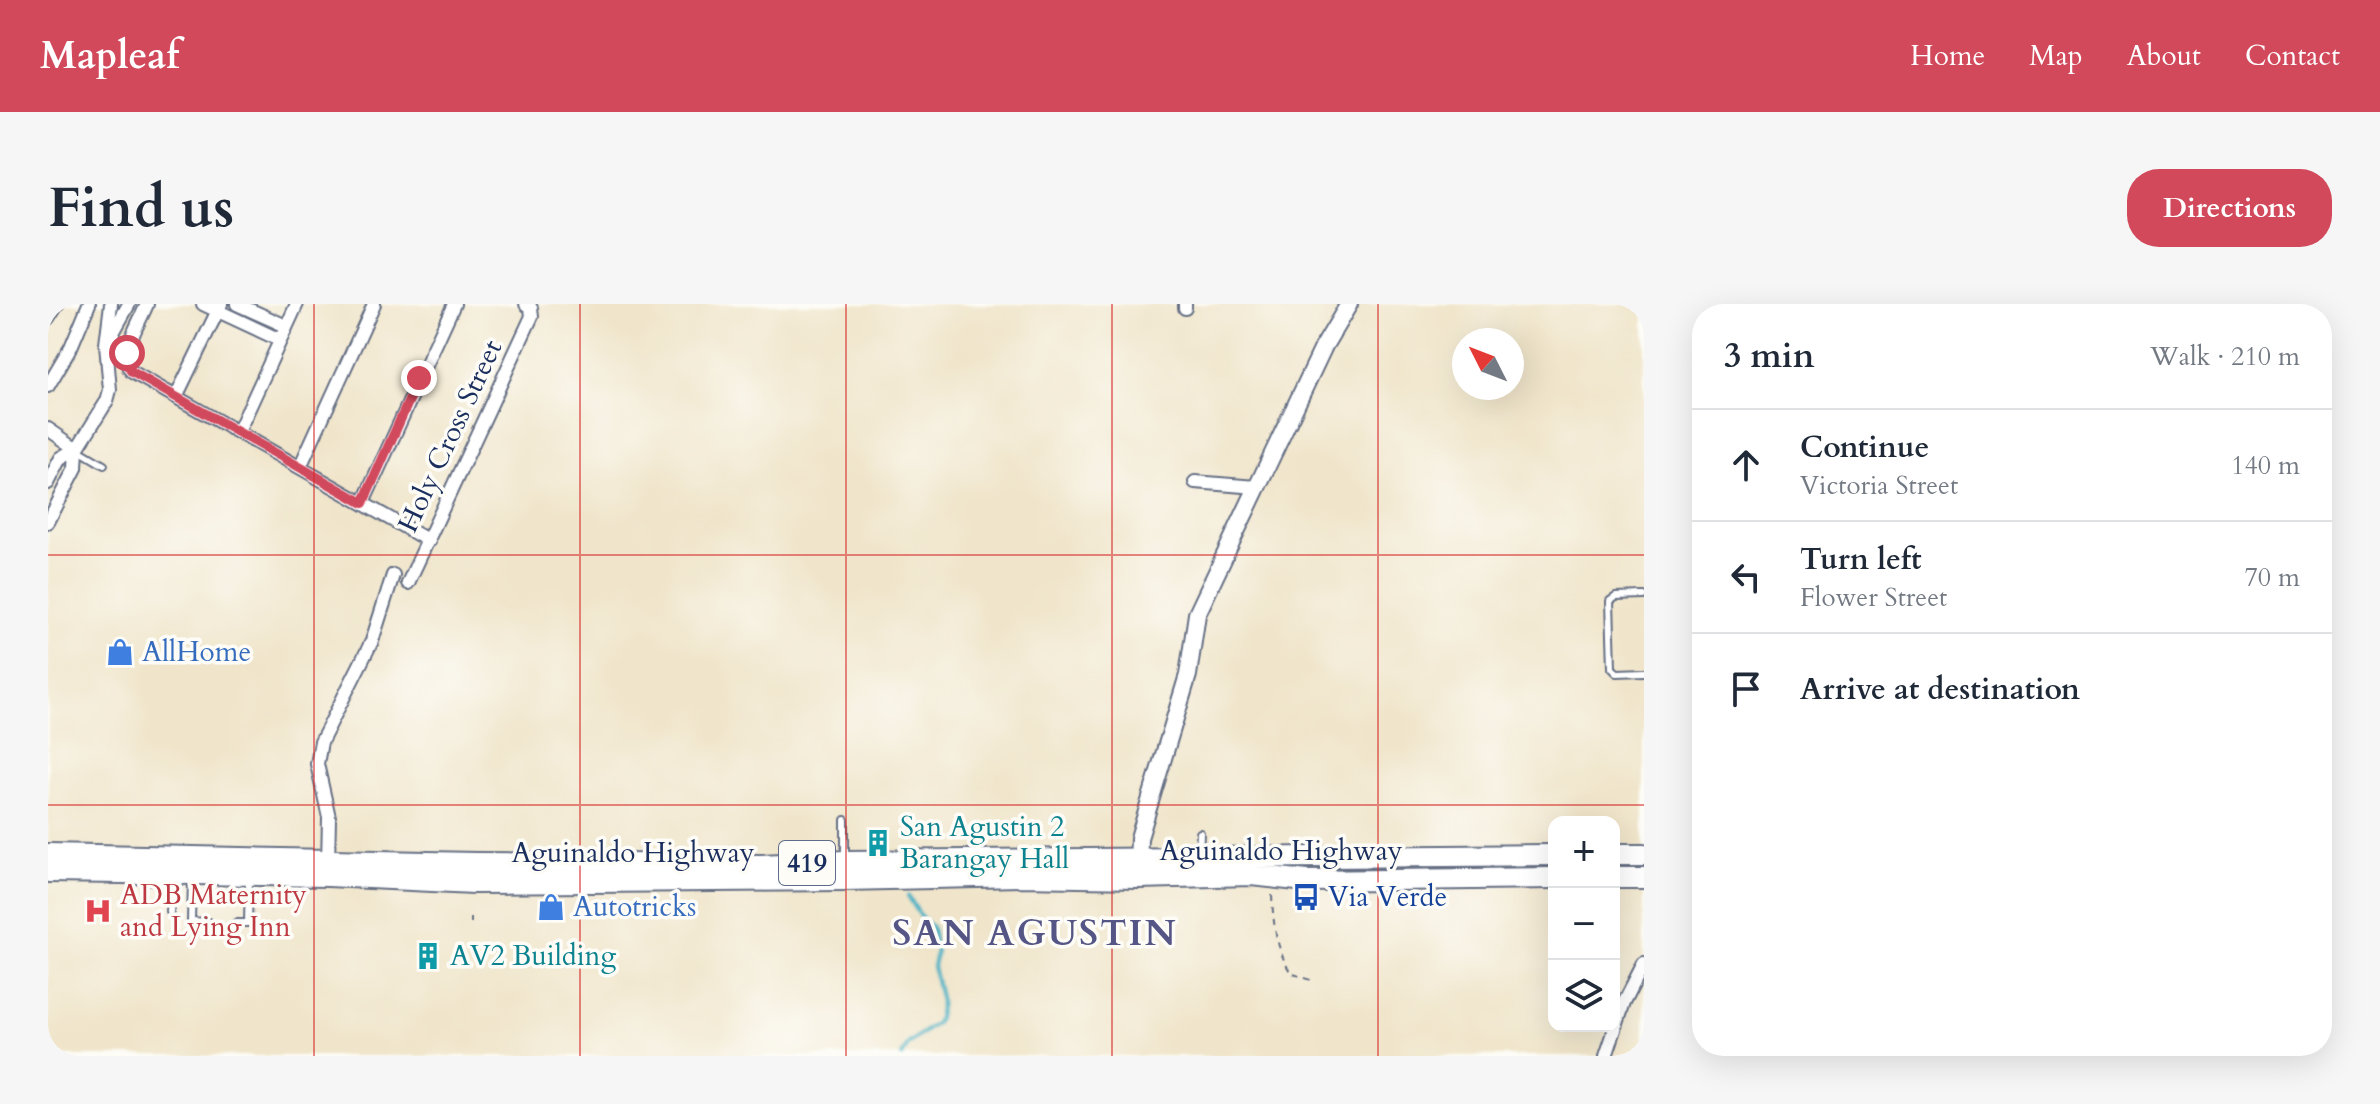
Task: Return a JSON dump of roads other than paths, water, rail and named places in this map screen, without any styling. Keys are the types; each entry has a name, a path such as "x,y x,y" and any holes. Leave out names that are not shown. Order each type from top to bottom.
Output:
{"highway":[{"name":"Aguinaldo Highway","path":"48,854 249,875 328,867"},
{"path":"1620,854 1644,854"},
{"name":"Aguinaldo Highway","path":"1138,869 1199,860 1548,855"},
{"name":"Aguinaldo Highway","path":"48,872 182,866 328,867 475,873 1138,869 1307,881 1548,878"},
{"path":"1620,877 1644,877"}],"street":[{"path":"48,318 57,304"},
{"path":"48,386 71,347 89,304"},
{"path":"48,483 61,458 77,449 107,401 110,390 106,344 111,304"},
{"path":"106,344 129,304"},
{"path":"147,304 127,353 126,363 132,372 429,541"},
{"path":"203,304 220,308 280,340"},
{"path":"237,304 286,326"},
{"path":"238,432 297,304"},
{"path":"300,467 374,304"},
{"path":"363,503 454,304"},
{"path":"1138,869 1139,838 1188,675 1197,614 1324,346 1349,304"},
{"name":"Holy Cross Street","path":"408,583 532,316 529,306"},
{"path":"176,397 220,308"},
{"path":"48,429 77,449"},
{"path":"48,522 76,468 77,449"},
{"path":"1195,482 1256,487"},
{"path":"328,867 329,817 317,764 321,742 372,641 393,575"},
{"path":"1606,1056 1624,1003 1644,964"}],"lane":[{"path":"77,449 104,465"},
{"path":"1644,596 1616,597 1610,601 1612,668 1617,673 1644,672"},
{"path":"845,820 845,871"},
{"path":"1199,860 1200,833"},
{"path":"170,912 182,866"},
{"path":"182,866 191,921 209,922"},
{"path":"236,923 248,923 249,875"}],"waterway":[{"path":"902,1056 908,1044 937,1022 941,1002 933,966 936,953 932,927 921,917 908,896"}],"place":[{"name":"AllHome","path":"120,652"},
{"name":"San Agustin 2 Barangay Hall","path":"878,843"},
{"name":"Via Verde","path":"1306,897"},
{"name":"Autotricks","path":"551,907"},
{"name":"ADB Maternity and Lying Inn","path":"98,911"},
{"name":"AV2 Building","path":"428,956"}],"district":[{"name":"SAN AGUSTIN","path":"1035,933"}]}
